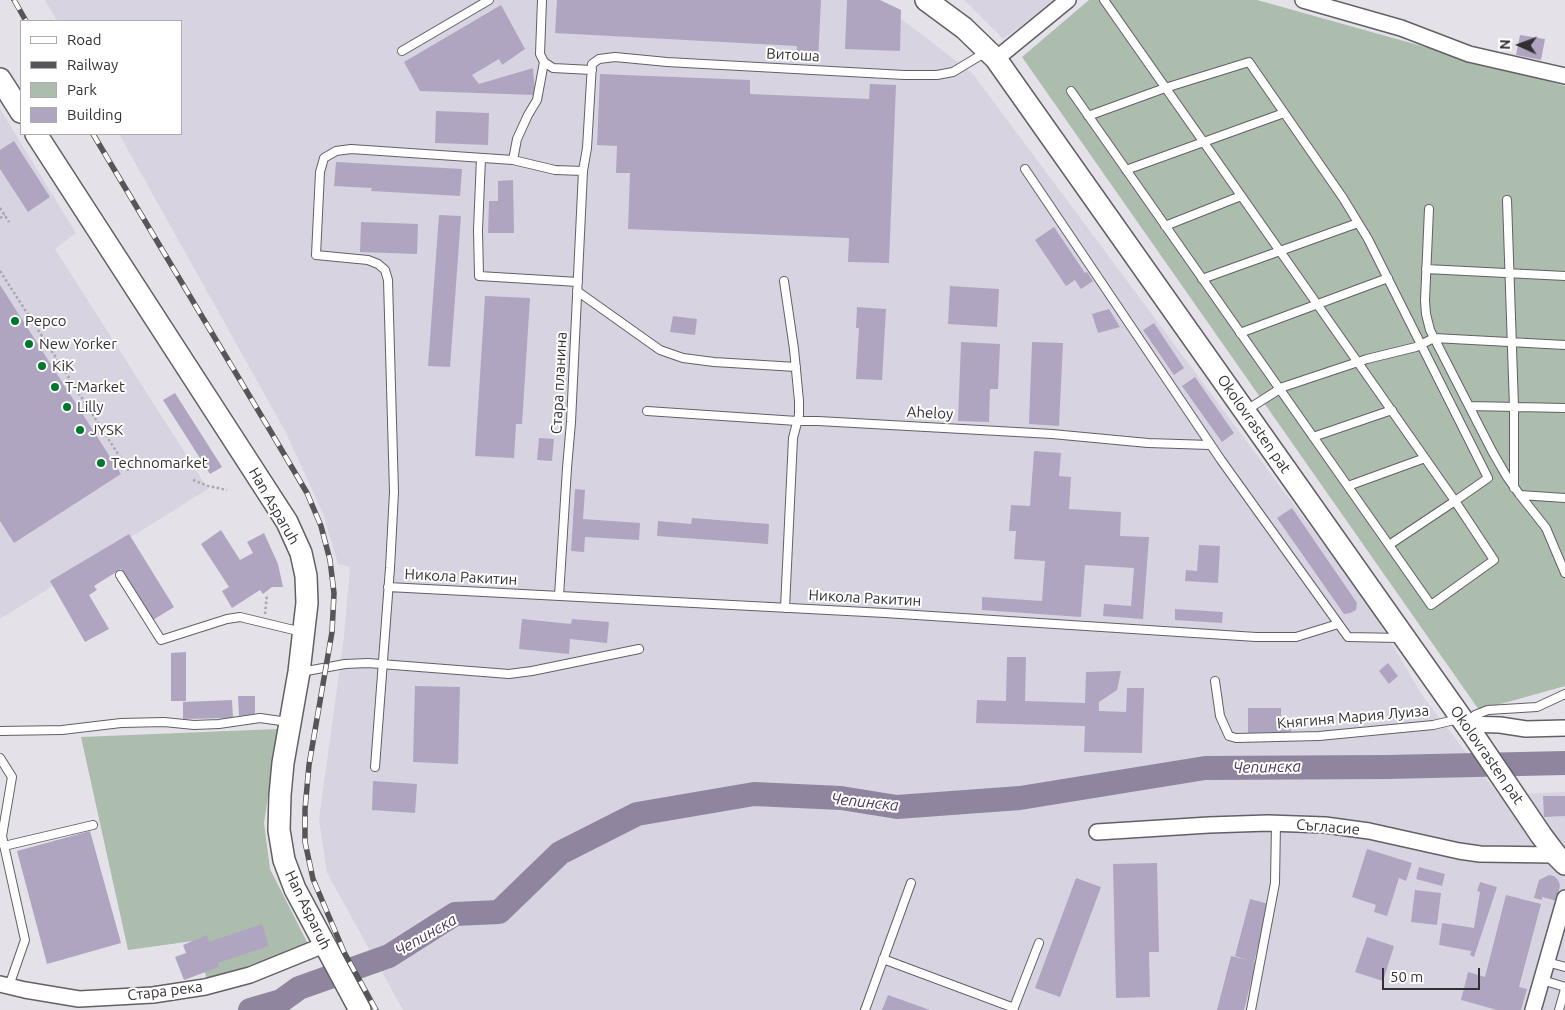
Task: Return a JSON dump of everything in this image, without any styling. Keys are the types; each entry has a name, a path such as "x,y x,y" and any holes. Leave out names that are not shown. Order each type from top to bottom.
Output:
{"street":[{"name":"Okolovrasten pat","path":"926,0 964,28 992,55 1560,859"},
{"path":"992,55 1068,0"},
{"path":"1303,0 1400,28 1469,54 1565,76"},
{"path":"1,81 20,110"},
{"name":"Han Asparuh","path":"37,135 287,522 300,553 306,576 307,603 299,672 280,795 279,830 284,860 295,889 356,1003"},
{"path":"1467,726 1500,725 1526,728 1565,728"},
{"name":"Съгласие","path":"1098,832 1209,825 1326,824 1369,831 1459,851 1560,859"},
{"path":"1533,1010 1565,898"},
{"name":"Стара река","path":"4,985 79,999 153,995 205,987 328,952"}],"lane":[{"path":"402,51 489,0"},
{"path":"514,160 518,139 528,115 537,100 544,62 540,54 542,0"},
{"path":"1071,91 1431,605 1494,560 1392,410 1104,0"},
{"name":"Витоша","path":"544,62 552,68 592,67 599,59 615,57 667,62 937,75 954,72 992,55"},
{"path":"1088,116 1165,88 1249,62 1343,198 1358,223 1388,278 1488,478 1389,545"},
{"name":"Стара планина","path":"559,596 567,468 572,422 577,291 592,67"},
{"path":"1126,170 1284,113"},
{"path":"375,767 394,492 388,280 385,270 378,264 368,260 316,256 320,172 324,158 336,151 351,149 514,160 554,170 584,171"},
{"path":"481,158 478,230 479,276 578,282"},
{"path":"1025,170 1210,445 1348,637 1404,638"},
{"path":"1165,226 1241,196"},
{"path":"1507,200 1514,407 1514,488"},
{"path":"1428,209 1426,314 1434,338 1492,451 1514,488 1546,528 1565,573"},
{"path":"1202,279 1358,223"},
{"path":"1426,269 1565,276"},
{"path":"1240,333 1388,278"},
{"path":"784,281 799,400 793,438 785,608"},
{"path":"577,291 660,350 683,358 714,362 796,367"},
{"path":"1245,411 1280,389 1358,362 1416,347 1434,338 1565,345"},
{"path":"1468,406 1565,408"},
{"path":"1313,437 1392,410"},
{"name":"Aheloy","path":"647,411 1099,437 1148,443 1210,445"},
{"path":"1348,486 1425,458"},
{"path":"1520,495 1565,498"},
{"path":"120,575 161,640 226,619 240,617 304,633"},
{"name":"Никола Ракитин","path":"388,587 785,608 1256,637 1296,637 1338,624"},
{"path":"299,672 345,664 382,664 509,674 639,649"},
{"name":"Княгиня Мария Луиза","path":"1215,681 1220,716 1229,736 1246,739 1319,736 1433,725 1467,726 1474,715 1488,710 1537,706 1565,694"},
{"path":"0,731 62,730 121,723 219,724 260,718 290,722"},
{"path":"0,758 12,777 2,836 25,940 4,985"},
{"path":"1251,1010 1275,883 1276,824"},
{"path":"4,846 93,825"},
{"path":"865,1010 911,883"},
{"path":"883,959 1014,1009 1039,943"},
{"path":"1547,962 1565,967"},
{"path":"1542,980 1565,988 1559,1010"}],"path":[{"path":"0,208 9,222"},
{"path":"0,218 5,215"},
{"path":"0,271 129,471"},
{"path":"193,480 208,486 227,490"}],"shaded area":[{"path":"45,0 877,0 973,74 1370,607 1424,698 1499,795 1565,792 1565,1010 403,1010 327,873 319,819 344,637 350,567 338,564 323,513 285,431 120,135 182,135 182,20 56,20"},
{"path":"964,0 1057,0 1003,39"},
{"path":"0,109 76,233 55,249 208,489 0,619"}],"green space":[{"path":"1089,0 1257,0 1565,86 1565,686 1479,710 1022,57"},
{"path":"278,729 264,823 270,869 308,944 208,981 193,941 128,950 81,737"}],"building":[{"path":"557,0 821,0 818,61 796,60 797,46 555,33"},
{"path":"847,0 880,0 901,10 900,51 845,49"},
{"path":"501,5 525,49 502,65 499,59 472,75 479,84 533,68 535,95 420,91 404,62"},
{"path":"1520,35 1545,39 1541,60 1516,55"},
{"path":"600,74 750,80 750,94 869,99 870,84 896,85 889,263 848,262 849,238 628,229 630,173 616,173 617,146 597,145"},
{"path":"436,111 489,113 488,145 435,143"},
{"path":"14,141 50,197 28,212 0,169 0,150"},
{"path":"336,162 462,169 460,196 371,191 372,188 334,186"},
{"path":"513,180 514,233 488,233 489,201 498,201 498,181"},
{"path":"439,215 461,216 450,367 428,366"},
{"path":"361,222 418,224 417,254 360,252"},
{"path":"1054,227 1085,273 1087,272 1093,281 1081,289 1075,280 1066,286 1035,240"},
{"path":"0,285 121,474 14,543 0,521"},
{"path":"950,286 999,289 997,327 948,324"},
{"path":"485,296 530,298 522,424 516,424 514,458 475,456"},
{"path":"857,307 886,309 882,380 856,379 859,328 856,328"},
{"path":"1109,309 1120,327 1098,333 1092,314"},
{"path":"673,316 697,319 695,335 670,332"},
{"path":"1154,323 1184,368 1174,375 1143,330"},
{"path":"961,342 1000,344 998,389 990,389 989,422 958,421"},
{"path":"1032,342 1063,343 1059,426 1029,424"},
{"path":"1195,377 1234,433 1222,442 1182,386"},
{"path":"175,393 222,467 210,474 163,400"},
{"path":"539,438 554,439 552,461 537,460"},
{"path":"1034,451 1061,453 1059,476 1071,477 1069,509 1121,512 1120,536 1149,537 1143,619 1103,616 1104,604 1131,606 1134,568 1085,565 1081,617 982,610 982,597 1042,601 1045,561 1014,559 1016,531 1009,531 1011,505 1030,506"},
{"path":"575,489 585,490 583,519 640,523 639,540 585,537 584,552 571,551"},
{"path":"1292,508 1357,603 1356,610 1344,614 1277,518"},
{"path":"692,518 769,524 768,544 657,536 658,521 691,524"},
{"path":"221,530 240,560 253,553 247,542 264,533 278,564 283,587 272,587 263,594 260,590 232,608 222,591 229,587 201,544"},
{"path":"129,534 174,607 153,620 121,569 94,586 97,590 89,595 109,629 85,642 50,581"},
{"path":"1199,545 1220,546 1218,583 1185,581 1186,570 1197,571"},
{"path":"1175,609 1223,612 1222,623 1175,620"},
{"path":"522,619 571,624 572,619 609,622 607,643 570,639 569,654 519,649"},
{"path":"186,652 186,701 171,701 171,653"},
{"path":"1007,657 1026,657 1025,701 1085,703 1086,672 1121,671 1117,690 1099,702 1099,711 1126,712 1127,688 1144,688 1142,753 1084,752 1085,726 976,723 977,700 1006,701"},
{"path":"1388,663 1398,676 1389,684 1379,671"},
{"path":"415,686 460,687 458,764 413,762"},
{"path":"238,696 255,696 255,715 239,716"},
{"path":"232,700 233,718 183,719 183,702"},
{"path":"1248,708 1281,708 1281,720 1291,720 1291,732 1248,733"},
{"path":"373,781 417,784 415,813 372,810"},
{"path":"1543,796 1565,796 1565,816 1544,817"},
{"path":"90,831 121,943 47,964 17,851"},
{"path":"1367,849 1412,863 1406,881 1399,878 1387,916 1374,912 1376,905 1352,897"},
{"path":"1157,863 1159,952 1149,952 1150,997 1116,998 1113,864"},
{"path":"1419,867 1445,874 1442,886 1416,879"},
{"path":"1549,875 1554,876 1560,885 1557,901 1542,897 1542,900 1534,898 1539,880"},
{"path":"1076,878 1101,887 1060,997 1035,988"},
{"path":"1480,882 1497,887 1474,957 1470,955 1471,951 1439,945 1442,923 1474,928 1480,892 1477,891"},
{"path":"1415,890 1441,893 1437,925 1411,922"},
{"path":"1506,895 1541,904 1519,987 1527,989 1521,1010 1497,1010 1461,1000 1468,972 1485,977"},
{"path":"1250,899 1269,904 1244,1010 1217,1010 1231,956 1248,960 1235,956"},
{"path":"262,924 269,946 218,963 219,967 184,980 175,957 186,953 183,945 207,935 209,942"},
{"path":"1367,937 1394,946 1383,981 1355,972"},
{"path":"888,995 930,1010 882,1010"}],"waterway":[{"name":"Чепинска","path":"250,1010 281,1001 299,988 389,956 455,914 499,912 560,853 637,814 754,794 841,798 897,807 1020,798 1205,768 1387,767 1565,763"}],"railway":[{"path":"14,0 25,20"},
{"path":"94,135 307,493 321,526 330,560 334,593 332,632 309,765 305,809 305,842 313,879 344,952 376,1010"}],"place":[{"name":"Pepco","path":"15,321"},
{"name":"New Yorker","path":"29,344"},
{"name":"KiK","path":"42,366"},
{"name":"T-Market","path":"55,387"},
{"name":"Lilly","path":"67,407"},
{"name":"JYSK","path":"80,430"},
{"name":"Technomarket","path":"101,463"}]}
